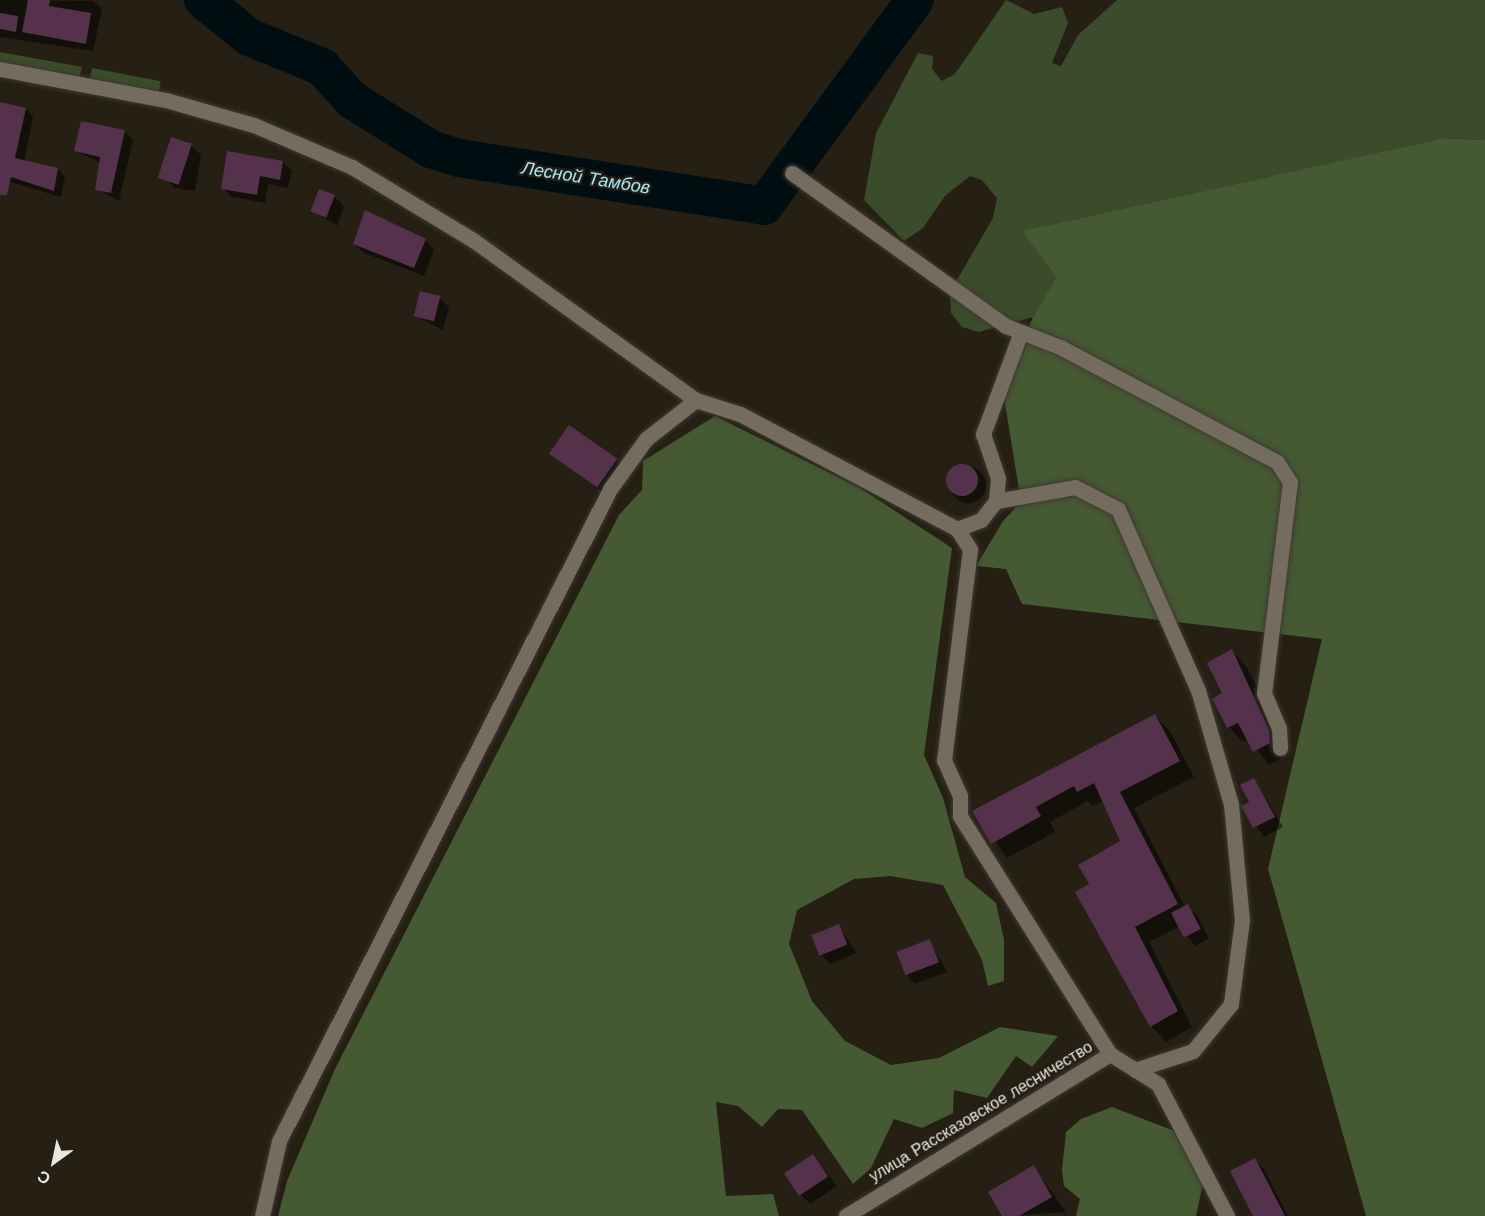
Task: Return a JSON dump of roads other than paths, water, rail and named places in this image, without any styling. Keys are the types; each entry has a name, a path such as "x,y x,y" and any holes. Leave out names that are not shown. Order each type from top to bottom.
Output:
{"street":[{"path":"0,69 166,100 254,125 352,167 473,240 696,400 740,414 957,530 981,520 996,501 998,478 983,434 1021,332"},
{"path":"792,172 1021,332 1060,347 1277,462 1290,482 1264,693 1280,728 1280,748"},
{"path":"262,1216 279,1141 610,489 646,439 696,400"},
{"path":"996,501 1076,487 1118,509 1198,690 1231,804 1242,920 1231,1004 1193,1051 1135,1070"},
{"name":"улица Рассказовское лесничество","path":"846,1216 1110,1054 960,816 960,796 944,760 970,549 957,530"},
{"path":"1110,1054 1158,1084 1227,1216"}],"waterway":[{"name":"Лесной Тамбов","path":"203,0 249,37 322,67 352,100 431,149 459,158 764,206 915,0"}]}
